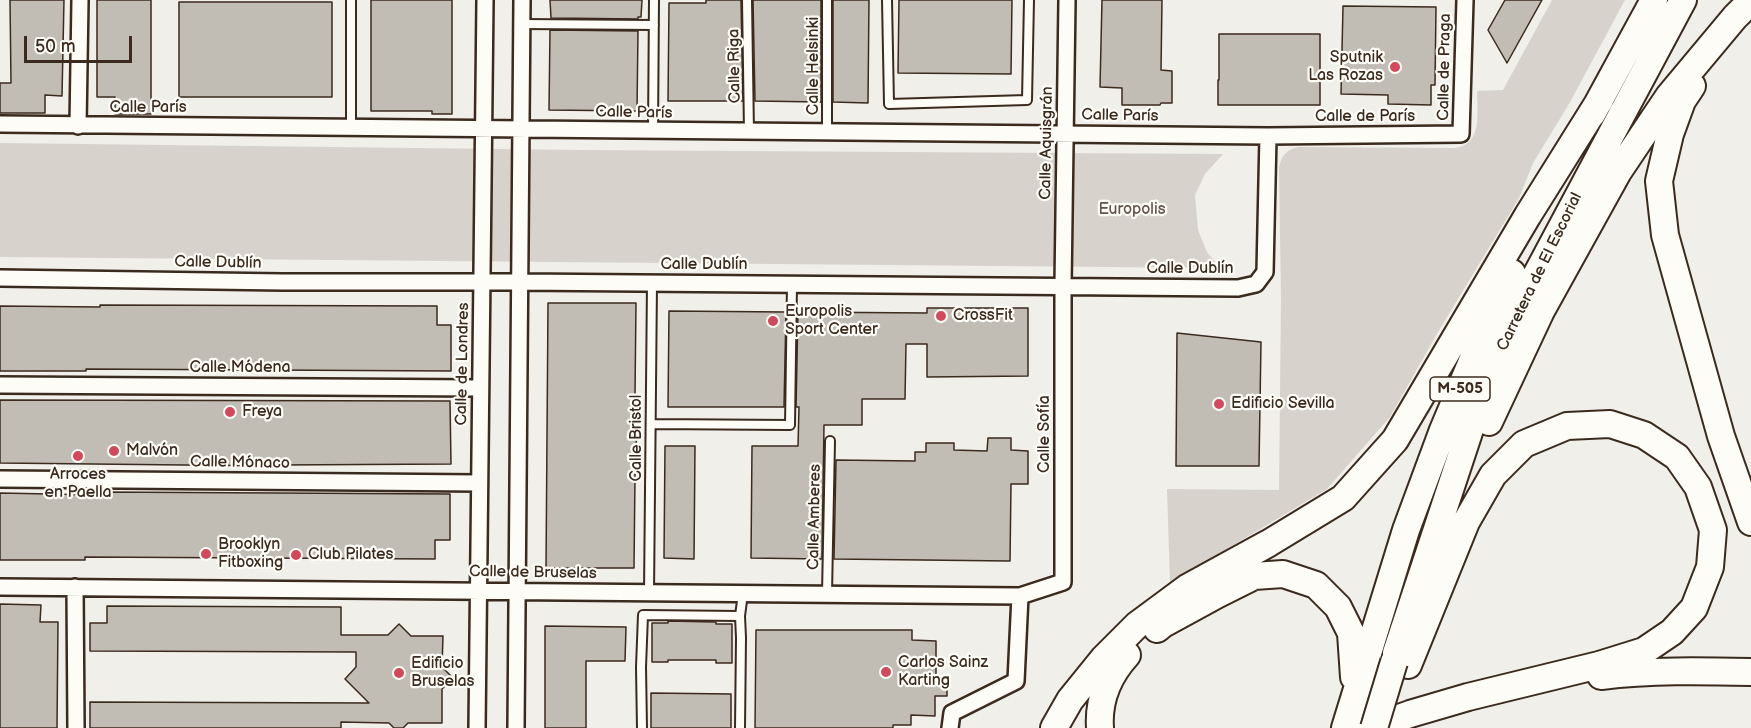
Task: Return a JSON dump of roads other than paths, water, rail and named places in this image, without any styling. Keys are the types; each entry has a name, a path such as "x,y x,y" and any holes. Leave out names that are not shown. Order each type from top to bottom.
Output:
{"highway":[{"name":"Carretera de El Escorial","path":"1345,728 1406,530 1443,430 1497,302 1654,0"},
{"name":"Carretera de El Escorial","path":"1373,728 1401,664 1436,533 1478,405 1518,309 1683,0"},
{"path":"1743,9 1682,102 1670,135 1659,181 1668,247 1722,436 1751,522"},
{"name":"M-505","path":"1436,533 1541,311 1618,172 1669,96 1743,9"},
{"path":"1054,728 1070,700 1104,658 1137,625 1187,588 1269,543 1343,498 1395,440 1528,215 1600,100"},
{"path":"1373,728 1445,704 1599,665 1644,651 1672,632 1694,608 1710,567 1713,530 1698,487 1677,457 1644,435 1610,424 1567,426 1524,444 1493,475 1466,522 1401,664 1386,728"},
{"path":"1100,728 1099,717 1105,686 1125,657 1163,624 1254,576 1283,574 1316,585 1338,607 1351,633 1356,693"},
{"path":"1509,686 1623,673 1751,672"}],"street":[{"path":"78,126 80,0"},
{"name":"Calle de Londres","path":"477,728 484,0"},
{"path":"516,728 522,0"},
{"name":"Calle Aquisgrán","path":"1063,286 1067,0"},
{"name":"Calle de Praga","path":"1461,134 1465,0"},
{"name":"Calle París","path":"0,124 1268,136"},
{"name":"Calle de París","path":"1268,136 1461,134"},
{"name":"Calle Dublín","path":"0,278 1238,288 1256,284 1265,272 1268,136"},
{"name":"Calle Sofía","path":"1063,286 1063,582"},
{"name":"Calle Módena","path":"0,385 480,388"},
{"name":"Calle Mónaco","path":"0,479 479,483"},
{"name":"Calle de Bruselas","path":"0,587 1020,596 1063,582"},
{"path":"75,587 76,728"},
{"path":"950,728 952,713 1016,681 1020,596"}],"lane":[{"path":"351,0 351,128"},
{"path":"653,131 654,0"},
{"name":"Calle Riga","path":"747,0 749,132"},
{"name":"Calle Helsinki","path":"827,0 827,133"},
{"path":"887,0 889,104 1027,100 1029,0"},
{"path":"522,24 654,26"},
{"name":"Calle Bristol","path":"649,592 652,283"},
{"path":"651,424 790,425 792,284"},
{"name":"Calle Amberes","path":"827,594 830,441"},
{"path":"740,728 740,616 743,593"},
{"path":"642,728 643,615 740,616"}],"place":[{"name":"Sputnik Las Rozas","path":"1395,67"},
{"name":"CrossFit","path":"941,316"},
{"name":"Europolis Sport Center","path":"773,321"},
{"name":"Edificio Sevilla","path":"1219,404"},
{"name":"Freya","path":"230,412"},
{"name":"Malvón","path":"114,451"},
{"name":"Arroces en Paella","path":"78,456"},
{"name":"Brooklyn Fitboxing","path":"206,554"},
{"name":"Club Pilates","path":"296,555"},
{"name":"Carlos Sainz Karting","path":"886,672"},
{"name":"Edificio Bruselas","path":"399,673"}],"park label":[{"name":"Europolis","path":"1132,210"}]}
